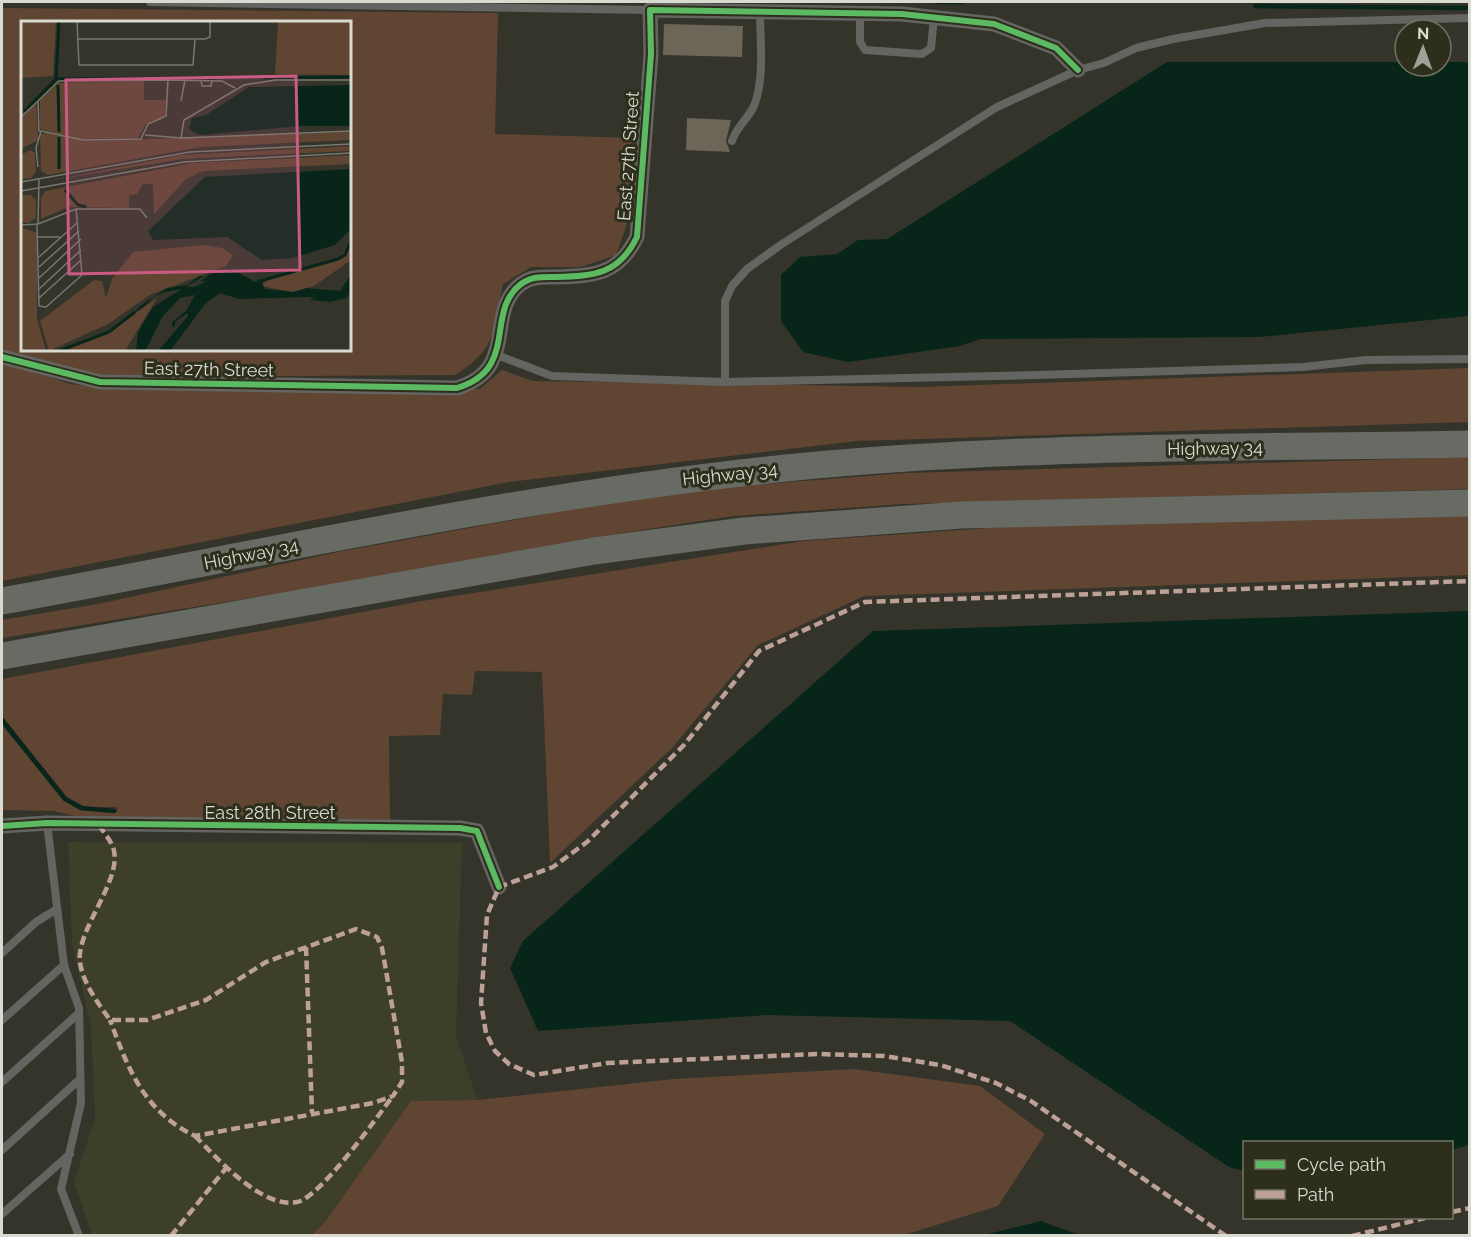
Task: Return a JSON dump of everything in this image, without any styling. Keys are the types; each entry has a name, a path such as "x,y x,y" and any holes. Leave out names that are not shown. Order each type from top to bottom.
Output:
{"highway":[{"name":"Highway 34","path":"2,601 520,505 662,482 784,468 868,460 1031,452 1470,444"},
{"path":"2,656 594,551 744,531 963,515 1470,503"}],"street":[{"path":"650,10 860,13 934,17 994,24 1056,48 1078,70"},
{"name":"East 27th Street","path":"2,357 100,382 457,388 475,382 497,355 502,317 512,294 521,284 535,277 592,274 613,267 627,256 637,237 651,54 650,10"},
{"name":"East 28th Street","path":"2,826 47,823 460,828 477,831 499,887"}],"lane":[{"path":"150,2 650,10"},
{"path":"732,141 735,132 752,111 757,94 761,58 760,12"},
{"path":"860,13 860,46 865,50 910,53 927,52 931,48 934,17"},
{"path":"725,382 725,301 732,286 747,269 782,244 997,107 1078,70 1104,63 1136,48 1265,23 1470,18"},
{"path":"497,355 552,376 725,382 1013,376 1303,367 1366,360 1470,359"},
{"path":"47,823 64,965 79,1013 81,1103 62,1189 79,1236"},
{"path":"2,953 36,922 57,909"},
{"path":"2,1020 64,965"},
{"path":"2,1082 79,1013"},
{"path":"2,1150 80,1079"},
{"path":"2,1214 71,1154"}],"shaded area":[{"path":"2,8 498,13 495,134 636,138 629,218 616,255 581,267 531,267 503,284 495,326 486,347 469,366 455,375 122,377 75,372 2,351"},
{"path":"1167,62 1393,62 1393,78 1453,78 1453,62 1469,62 1469,316 1259,337 981,339 960,346 848,362 803,352 781,321 781,275 800,257 837,254 858,240 887,239"},
{"path":"2,361 70,384 118,389 480,389 502,370 533,381 920,387 1469,368 1469,422 857,441 509,482 2,581"},
{"path":"1469,457 1469,489 903,504 733,516 584,539 349,582 2,638 2,620 98,604 338,552 579,508 726,487 905,473"},
{"path":"1469,516 1469,575 864,596 758,645 672,748 550,863 542,672 475,671 472,695 443,694 440,735 389,736 390,820 93,820 53,811 2,810 2,725 63,800 87,811 117,812 117,807 86,807 67,797 2,716 2,679 422,601 804,541 1045,524"},
{"path":"1469,611 1469,1145 1453,1150 1453,1141 1243,1141 1243,1171 1229,1167 1010,1021 766,1015 538,1031 510,968 523,941 873,631"},
{"path":"68,842 462,843 456,1035 477,1100 411,1101 322,1226 311,1235 92,1235 74,1181 95,1119 91,1026 72,943"},
{"path":"854,1069 980,1086 1045,1134 998,1206 904,1235 311,1235 322,1226 411,1101 477,1100 674,1079"},
{"path":"1041,1221 1079,1235 984,1235"}],"building":[{"path":"664,24 743,26 742,57 663,55"},
{"path":"687,118 731,120 726,141 730,152 686,150"}],"waterway":[{"path":"937,2 962,2"},
{"path":"1255,6 1470,8"},
{"path":"2,720 65,799 81,808 114,811"}],"marked path":[{"path":"1226,1236 1031,1101 996,1083 940,1065 884,1056 818,1054 607,1063 534,1075 509,1064 495,1051 486,1033 481,1003 487,915 499,887 553,867 587,842 684,745 759,651 865,602 1470,581"},
{"path":"99,825 112,845 115,858 113,872 85,935 80,963 88,986 110,1020 147,1020 206,1000 266,962 356,929 377,937 382,948 402,1062 402,1082 393,1096 373,1103 195,1136 177,1126 163,1114 140,1088 110,1020"},
{"path":"306,947 312,1113"},
{"path":"195,1136 228,1169 255,1190 270,1198 284,1202 297,1202 307,1197 333,1172 393,1096"},
{"path":"171,1236 227,1167"},
{"path":"1453,1212 1470,1208"},
{"path":"1352,1236 1421,1219"}],"cycle path":[{"path":"2,357 100,382 457,388 476,379 488,368 495,354 504,309 510,296 521,284 538,278 594,274 614,266 630,249 637,237 651,54 650,10 902,14 994,24 1056,48 1078,70"},
{"path":"2,826 47,823 460,828 477,831 499,887"}]}
